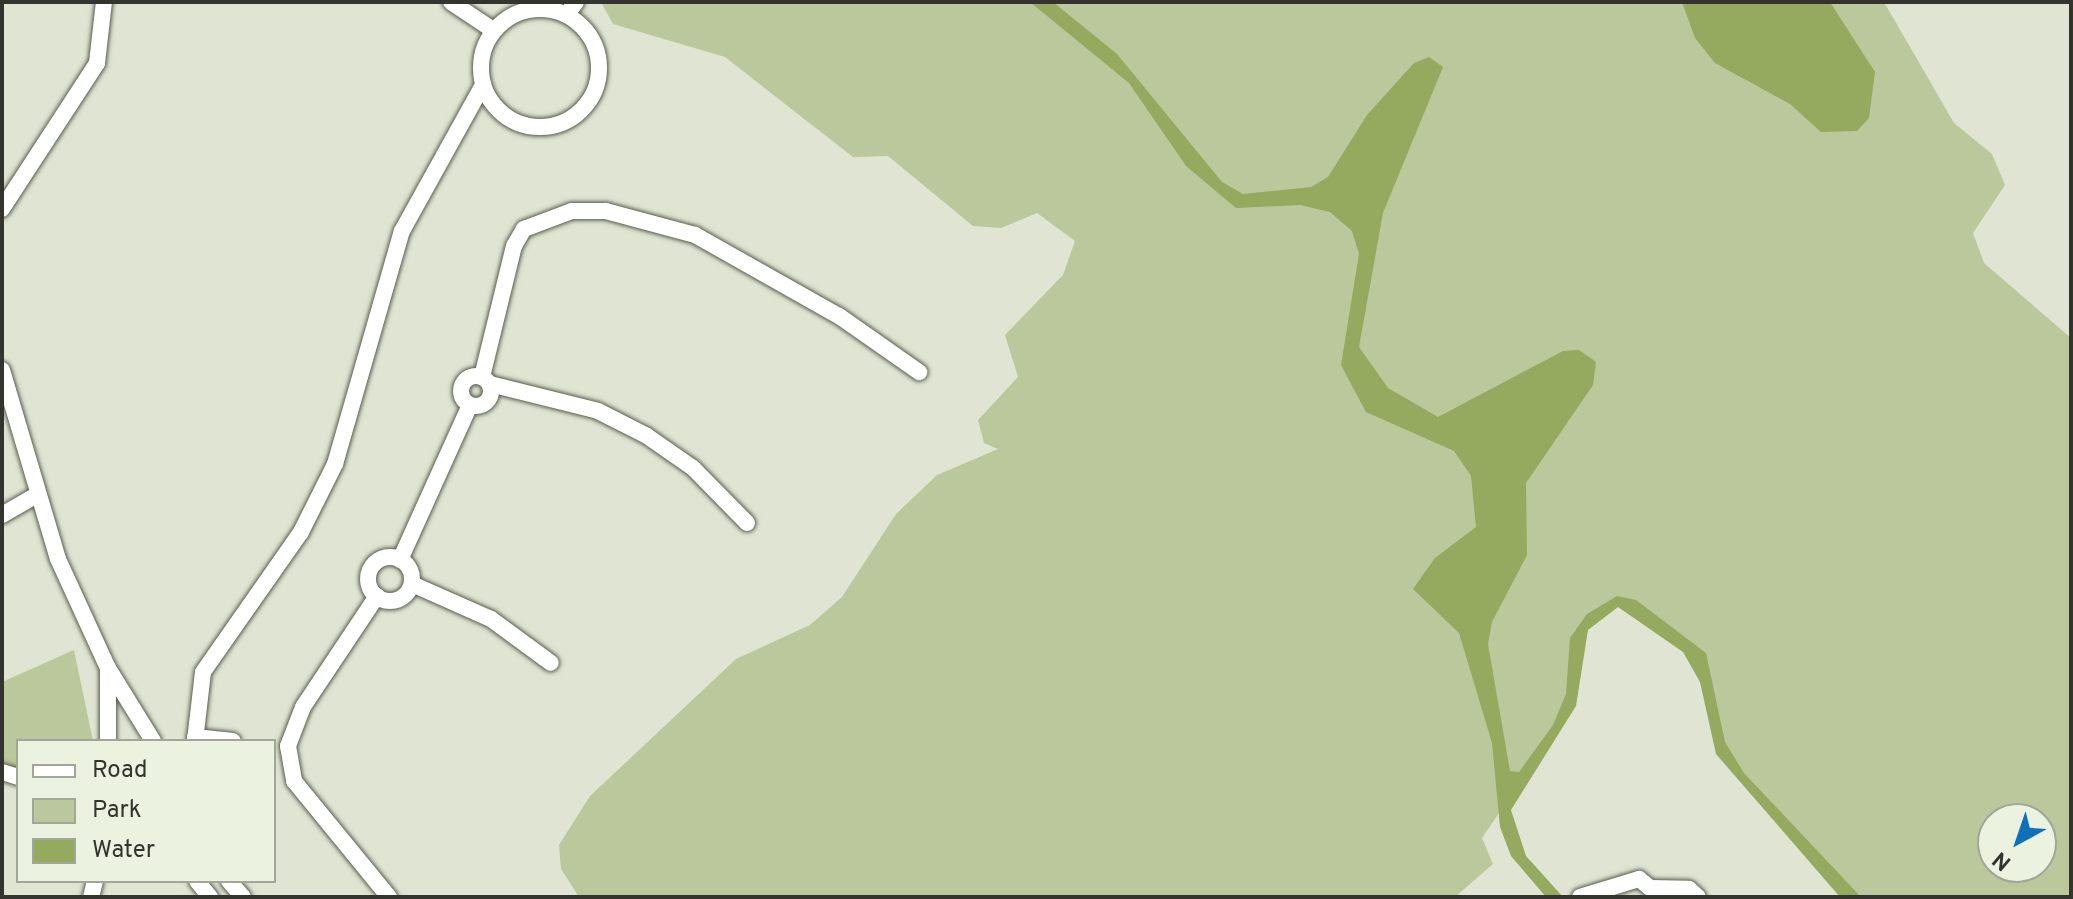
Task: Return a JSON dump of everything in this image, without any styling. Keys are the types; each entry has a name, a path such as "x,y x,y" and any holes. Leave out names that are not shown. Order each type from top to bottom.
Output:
{"street":[{"path":"2,209 91,75 106,31 104,2"},
{"path":"451,2 493,30"},
{"path":"195,739 203,672 301,532 335,464 402,231 483,85 484,47 493,30 527,10 571,8 593,43 599,62 597,82 576,115 559,124 522,124 498,109 483,85"},
{"path":"470,405 488,402 486,380 514,246 542,218 572,211 606,211 695,235 839,316 919,372"},
{"path":"2,370 35,496 108,668 152,739"},
{"path":"470,405 461,387 486,380 598,411 647,436 693,468 747,523"},
{"path":"400,560 470,405"},
{"path":"2,515 35,496"},
{"path":"389,897 294,781 281,746 303,707 377,596 370,570 386,558 400,560"},
{"path":"400,560 412,584 491,619 551,663"},
{"path":"377,596 398,600 412,584"},
{"path":"108,668 108,739"},
{"path":"1580,897 1639,879 1650,888 1689,889 1698,897"}],"green space":[{"path":"601,2 1884,2 1954,123 1992,154 2005,185 1973,233 1984,263 2071,338 2071,897 1847,897 1728,758 1703,663 1617,602 1579,636 1569,710 1482,838 1493,864 1455,897 579,897 561,869 559,845 590,796 736,659 810,625 842,597 896,514 937,475 998,449 984,443 978,420 1018,377 1005,335 1063,275 1075,241 1037,213 1001,228 973,226 888,156 853,157 725,57 613,24"},
{"path":"74,650 93,739 16,739 16,776 2,772 2,682"}],"water":[{"path":"1030,2 1053,2 1117,54 1222,182 1243,194 1311,187 1328,177 1367,115 1414,63 1429,57 1443,67 1383,213 1359,347 1388,388 1438,417 1563,351 1579,350 1596,362 1593,385 1526,483 1527,555 1492,622 1488,644 1510,771 1519,772 1553,725 1566,694 1570,638 1587,614 1617,596 1636,600 1706,653 1725,742 1744,773 1861,897 1840,897 1716,754 1700,682 1683,652 1618,607 1588,630 1576,706 1511,810 1526,856 1563,897 1546,897 1511,856 1500,827 1492,743 1459,633 1413,589 1435,558 1476,527 1471,476 1454,451 1366,412 1341,365 1359,254 1352,231 1330,212 1300,205 1236,208 1186,166 1129,83"},
{"path":"1682,2 1830,2 1875,72 1869,118 1857,131 1821,132 1790,104 1715,63 1695,38"}]}
